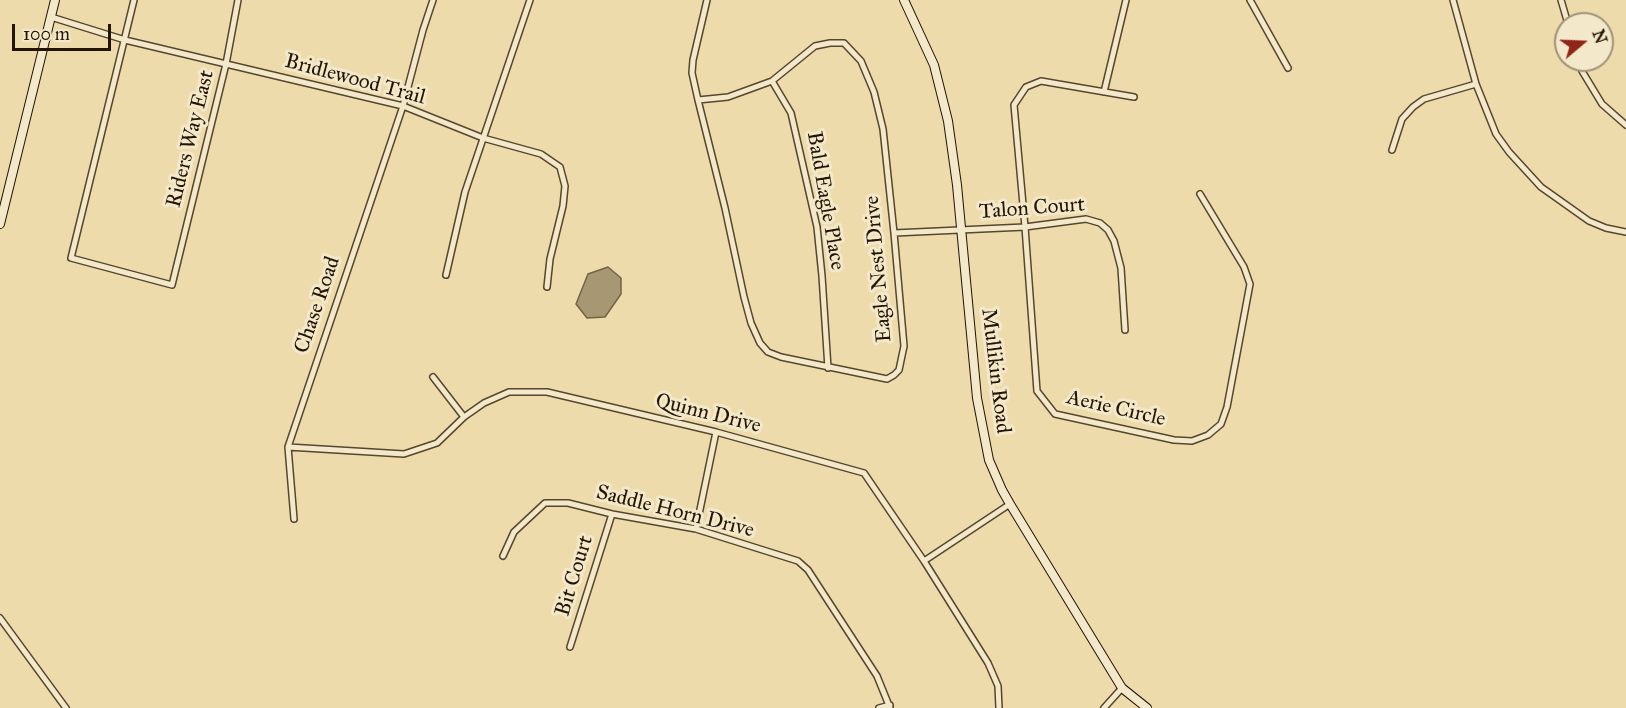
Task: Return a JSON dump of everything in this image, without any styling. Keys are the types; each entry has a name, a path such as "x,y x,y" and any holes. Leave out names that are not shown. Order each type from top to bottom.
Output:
{"street":[{"path":"0,224 55,0"},
{"path":"125,40 134,0"},
{"name":"Riders Way East","path":"125,40 71,258 172,285 226,64 238,0"},
{"name":"Chase Road","path":"294,519 288,447 403,106 433,0"},
{"path":"446,275 465,192 530,0"},
{"name":"Eagle Nest Drive","path":"698,100 728,97 772,81 815,46 843,43 861,61 874,92 883,129 904,346 899,370 887,379 781,357 768,352 760,343 751,323 744,297 725,207 698,100 692,73 707,0"},
{"name":"Mullikin Road","path":"904,0 934,65 942,89 948,121 977,398 989,460 1010,504 1122,688 1146,708"},
{"path":"1104,92 1126,0"},
{"path":"1250,0 1288,68"},
{"path":"1453,0 1476,84 1496,134 1509,152 1540,187 1589,221 1606,228 1626,232"},
{"name":"Bridlewood Trail","path":"51,17 125,40 403,106 483,138 541,154 560,166 566,186 550,259 547,286"},
{"path":"1583,72 1602,104 1626,125"},
{"name":"Bald Eagle Place","path":"772,81 791,114 817,227 828,368"},
{"name":"Aerie Circle","path":"1134,97 1041,81 1026,87 1014,105 1037,391 1055,414 1174,440 1192,441 1208,435 1221,424 1227,407 1250,284 1244,267 1200,194"},
{"path":"1392,150 1402,119 1413,107 1424,99 1476,84"},
{"name":"Talon Court","path":"894,233 1025,227 1086,219 1100,223 1108,230 1114,241 1121,268 1125,330"},
{"path":"433,377 464,417"},
{"name":"Quinn Drive","path":"288,447 404,454 437,443 464,417 484,403 509,392 547,392 716,432 864,472 924,561 988,663 998,686 999,708"},
{"path":"696,529 716,432"},
{"name":"Saddle Horn Drive","path":"503,556 514,532 545,504 568,503 612,514 696,529 798,561 808,570 878,676 890,707"},
{"path":"924,561 1010,504"},
{"name":"Bit Court","path":"570,647 612,514"},
{"path":"0,618 66,708"},
{"path":"1104,708 1122,688"},
{"path":"879,708 890,707"}],"shaded area":[{"path":"608,267 621,278 621,294 605,317 587,318 576,304 588,274"}]}
